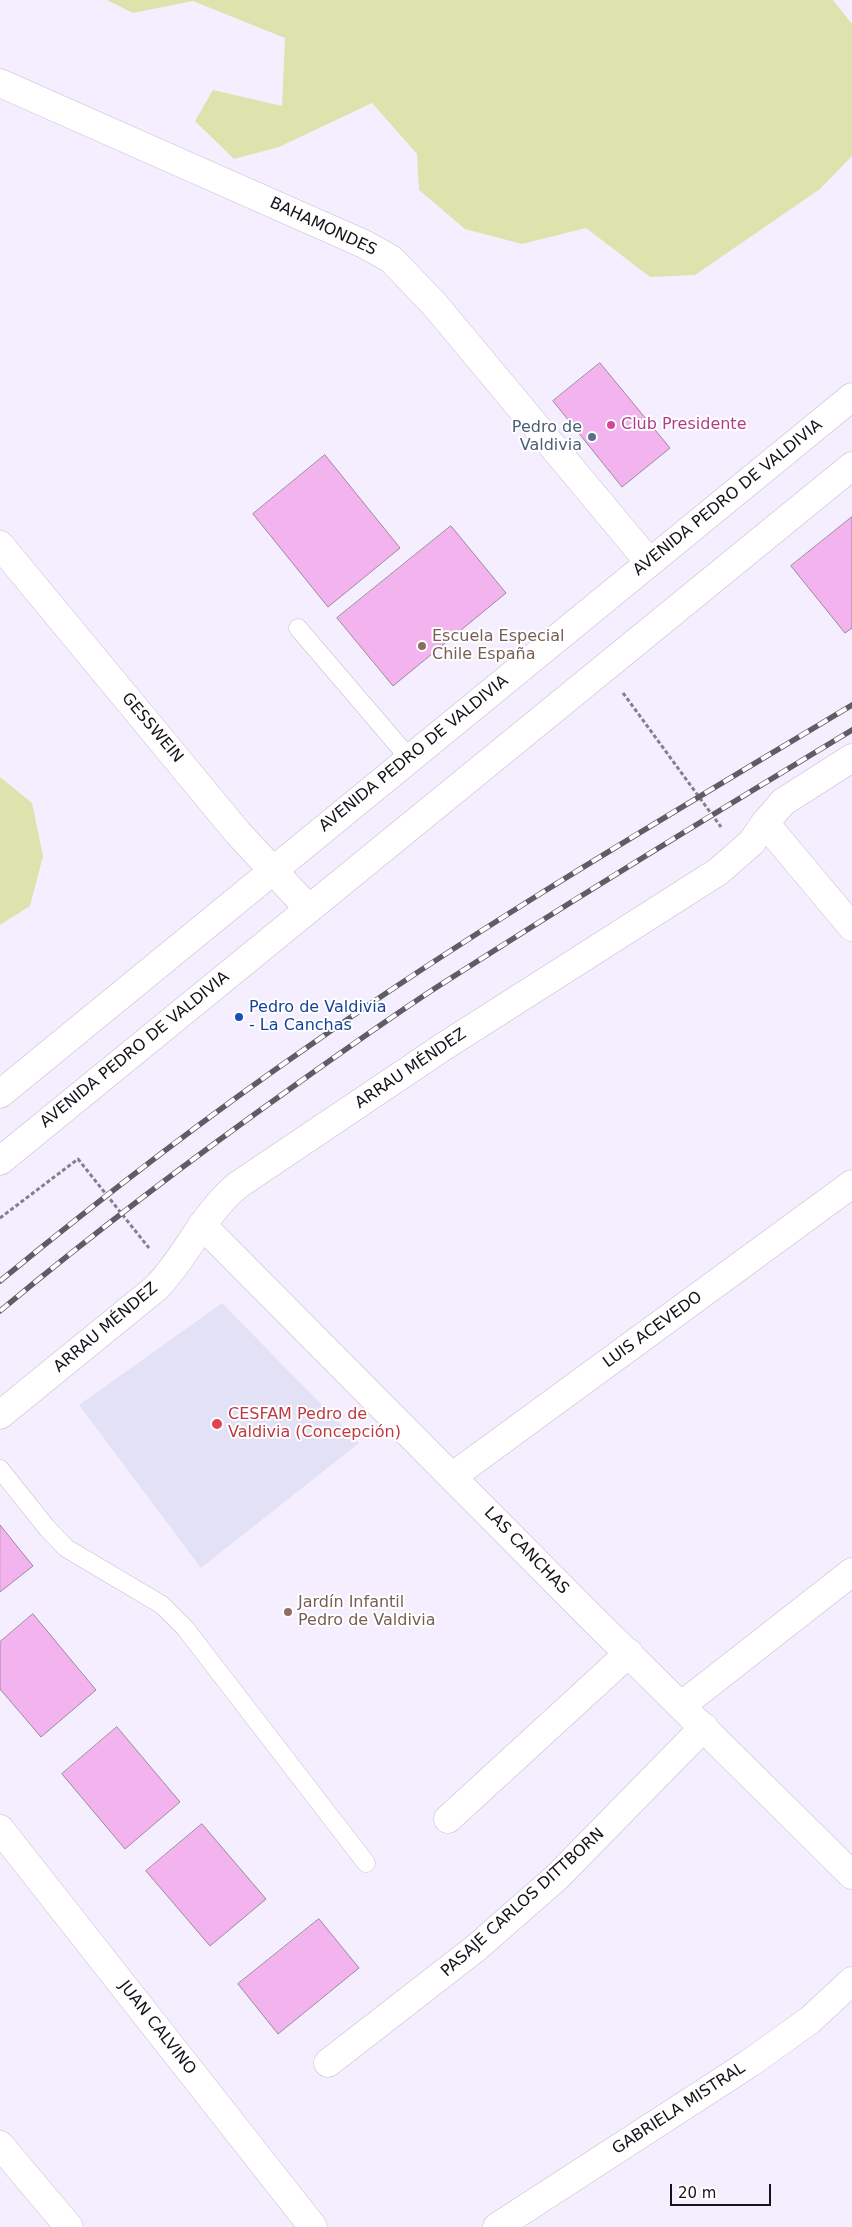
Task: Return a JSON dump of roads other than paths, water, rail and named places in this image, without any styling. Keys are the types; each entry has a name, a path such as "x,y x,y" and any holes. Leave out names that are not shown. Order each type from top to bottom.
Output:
{"street":[{"name":"BAHAMONDES","path":"0,83 364,244 391,259 435,305 649,562"},
{"name":"AVENIDA PEDRO DE VALDIVIA","path":"0,1094 273,869 852,398"},
{"name":"AVENIDA PEDRO DE VALDIVIA","path":"0,1161 852,466"},
{"name":"GESSWEIN","path":"0,545 238,833 308,908"},
{"name":"ARRAU MÉNDEZ","path":"0,1415 142,1300 174,1269 217,1204 238,1185 443,1047 719,871 752,842 783,802 852,758"},
{"path":"765,823 852,927"},
{"name":"LUIS ACEVEDO","path":"453,1476 852,1184"},
{"name":"LAS CANCHAS","path":"202,1225 852,1875"},
{"path":"682,1705 852,1572"},
{"path":"448,1819 629,1653"},
{"name":"PASAJE CARLOS DITTBORN","path":"328,2063 476,1948 557,1877 704,1727"},
{"name":"JUAN CALVINO","path":"0,1829 313,2227"},
{"name":"GABRIELA MISTRAL","path":"497,2227 750,2063 810,2020 852,1981"},
{"path":"0,2145 69,2227"}],"lane":[{"path":"298,628 409,758"},
{"path":"0,1469 47,1528 66,1548 162,1606 185,1628 366,1863"}],"railway":[{"path":"0,1281 75,1220 191,1131 269,1074 375,1001 509,913 852,705"},
{"path":"0,1311 73,1251 186,1164 403,1010 592,889 852,730"}],"place":[{"name":"Club Presidente","path":"611,425"},
{"name":"Pedro de Valdivia","path":"592,437"},
{"name":"Escuela Especial Chile España","path":"422,646"},
{"name":"Pedro de Valdivia - La Canchas","path":"239,1017"},
{"name":"CESFAM Pedro de Valdivia (Concepción)","path":"217,1424"},
{"name":"Jardín Infantil Pedro de Valdivia","path":"288,1612"}]}
